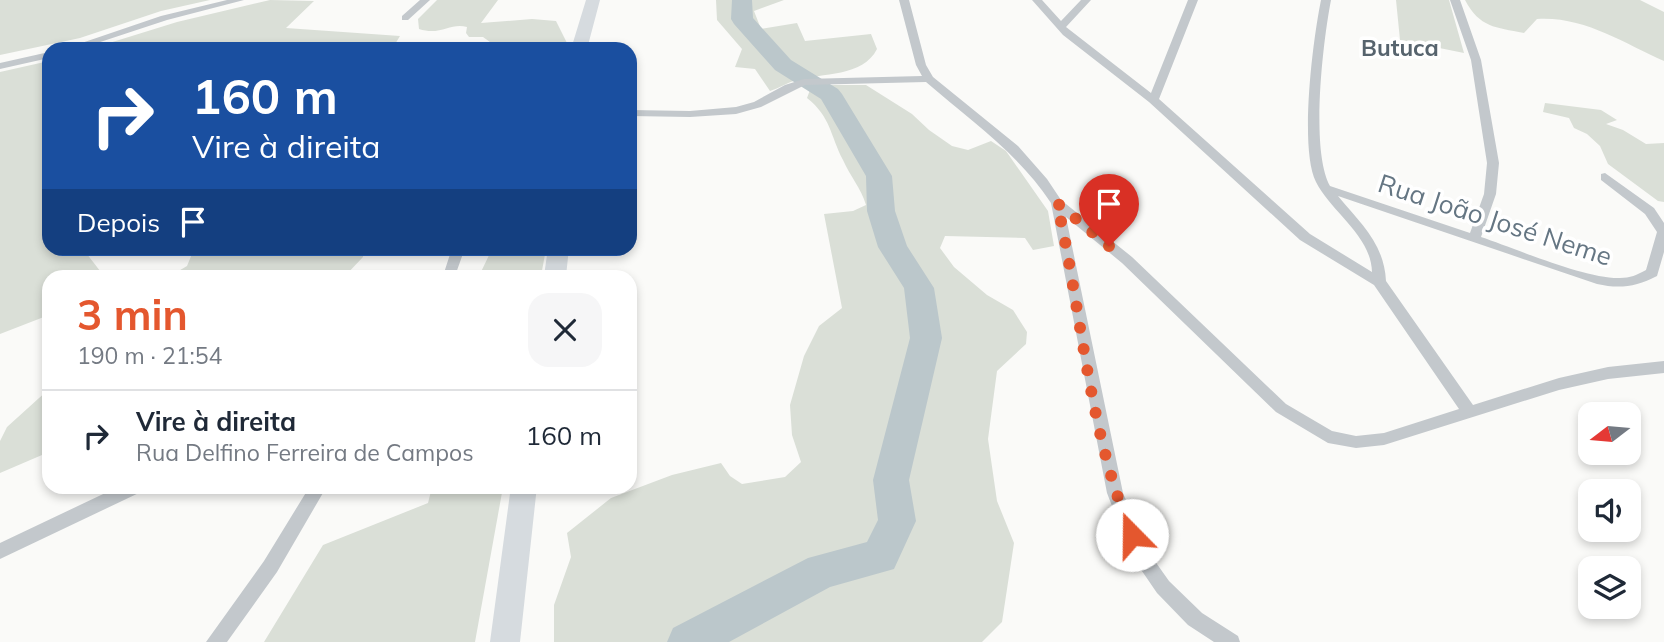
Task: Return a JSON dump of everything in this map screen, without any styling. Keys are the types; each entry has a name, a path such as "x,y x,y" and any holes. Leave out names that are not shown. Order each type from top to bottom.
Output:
{"main road":[{"path":"581,42 593,0"},
{"path":"595,42 597,26 607,0"},
{"path":"505,642 523,494"}],"street":[{"path":"90,42 164,18 239,0"},
{"path":"405,18 425,0"},
{"path":"904,0 921,65 929,79 1027,159 1041,175 1057,203 1115,494 1140,555 1163,587 1195,618 1231,642"},
{"path":"1037,0 1060,27 1153,100 1305,237 1379,282 1469,412"},
{"path":"1060,27 1086,0"},
{"path":"1153,100 1193,0"},
{"path":"1326,0 1320,26 1316,77 1316,167 1325,188 1376,254 1381,268 1379,282"},
{"path":"1455,0 1476,60 1493,163 1489,194 1474,240"},
{"path":"0,66 42,57"},
{"path":"637,113 733,111 766,102 786,87 804,82 929,79"},
{"name":"Rua João José Neme","path":"1325,188 1576,274 1610,283 1635,284 1652,273 1663,233 1650,211 1605,177"},
{"path":"1057,203 1127,260 1281,408 1328,437 1356,442 1384,439 1608,373 1664,367"},
{"path":"0,551 120,494"},
{"path":"215,642 296,528 315,494"}],"shaded area":[{"path":"0,0 210,0 161,11 80,38 42,42 42,46 0,55"},
{"path":"270,0 314,1 286,28 400,36 396,42 113,42 177,22"},
{"path":"437,0 498,0 481,23 532,19 556,21 566,42 490,42 483,37 469,37 466,33 467,27 456,26 434,31 419,29 418,19"},
{"path":"716,0 784,0 754,11 761,29 797,23 805,41 871,34 877,49 871,58 852,69 796,80 770,91 755,69 735,67 742,49 717,20"},
{"path":"1396,0 1449,0 1464,53 1400,40"},
{"path":"1465,0 1640,0 1664,12 1664,61 1603,32 1571,22 1537,19 1524,33 1489,25 1476,16"},
{"path":"42,63 42,256 88,256 99,270 42,270 42,318 0,334 0,72"},
{"path":"821,85 866,85 912,114 952,146 968,150 991,141 1006,151 1048,211 1054,246 1033,250 1025,238 945,236 940,248 954,267 987,295 1013,310 1027,332 1026,344 997,371 988,439 997,501 1014,543 1002,622 982,642 554,642 554,605 571,557 567,533 611,498 622,494 637,494 637,488 672,475 721,463 730,476 742,484 785,477 801,462 792,435 790,405 804,356 819,326 842,308 824,214 853,211 866,205 826,119 807,98 810,90"},
{"path":"1545,103 1601,110 1617,120 1606,124 1623,130 1646,144 1664,143 1664,202 1658,201 1608,164 1600,146 1587,134 1574,128 1569,118 1543,112"},
{"path":"191,256 363,256 351,270 180,270 187,266"},
{"path":"489,256 545,256 542,270 482,270"},
{"path":"42,395 42,455 0,473 0,441 7,427"},
{"path":"430,494 502,494 475,642 264,642 323,545 428,503"}],"waterway":[{"path":"688,642 822,571 880,556 897,521 891,480 926,338 919,288 893,247 881,211 879,176 830,94 783,65 742,19 742,0"}],"district":[{"name":"Butuca","path":"1400,48"}],"route":[{"path":"1109,246 1057,203 1115,494 1132,535"}]}
